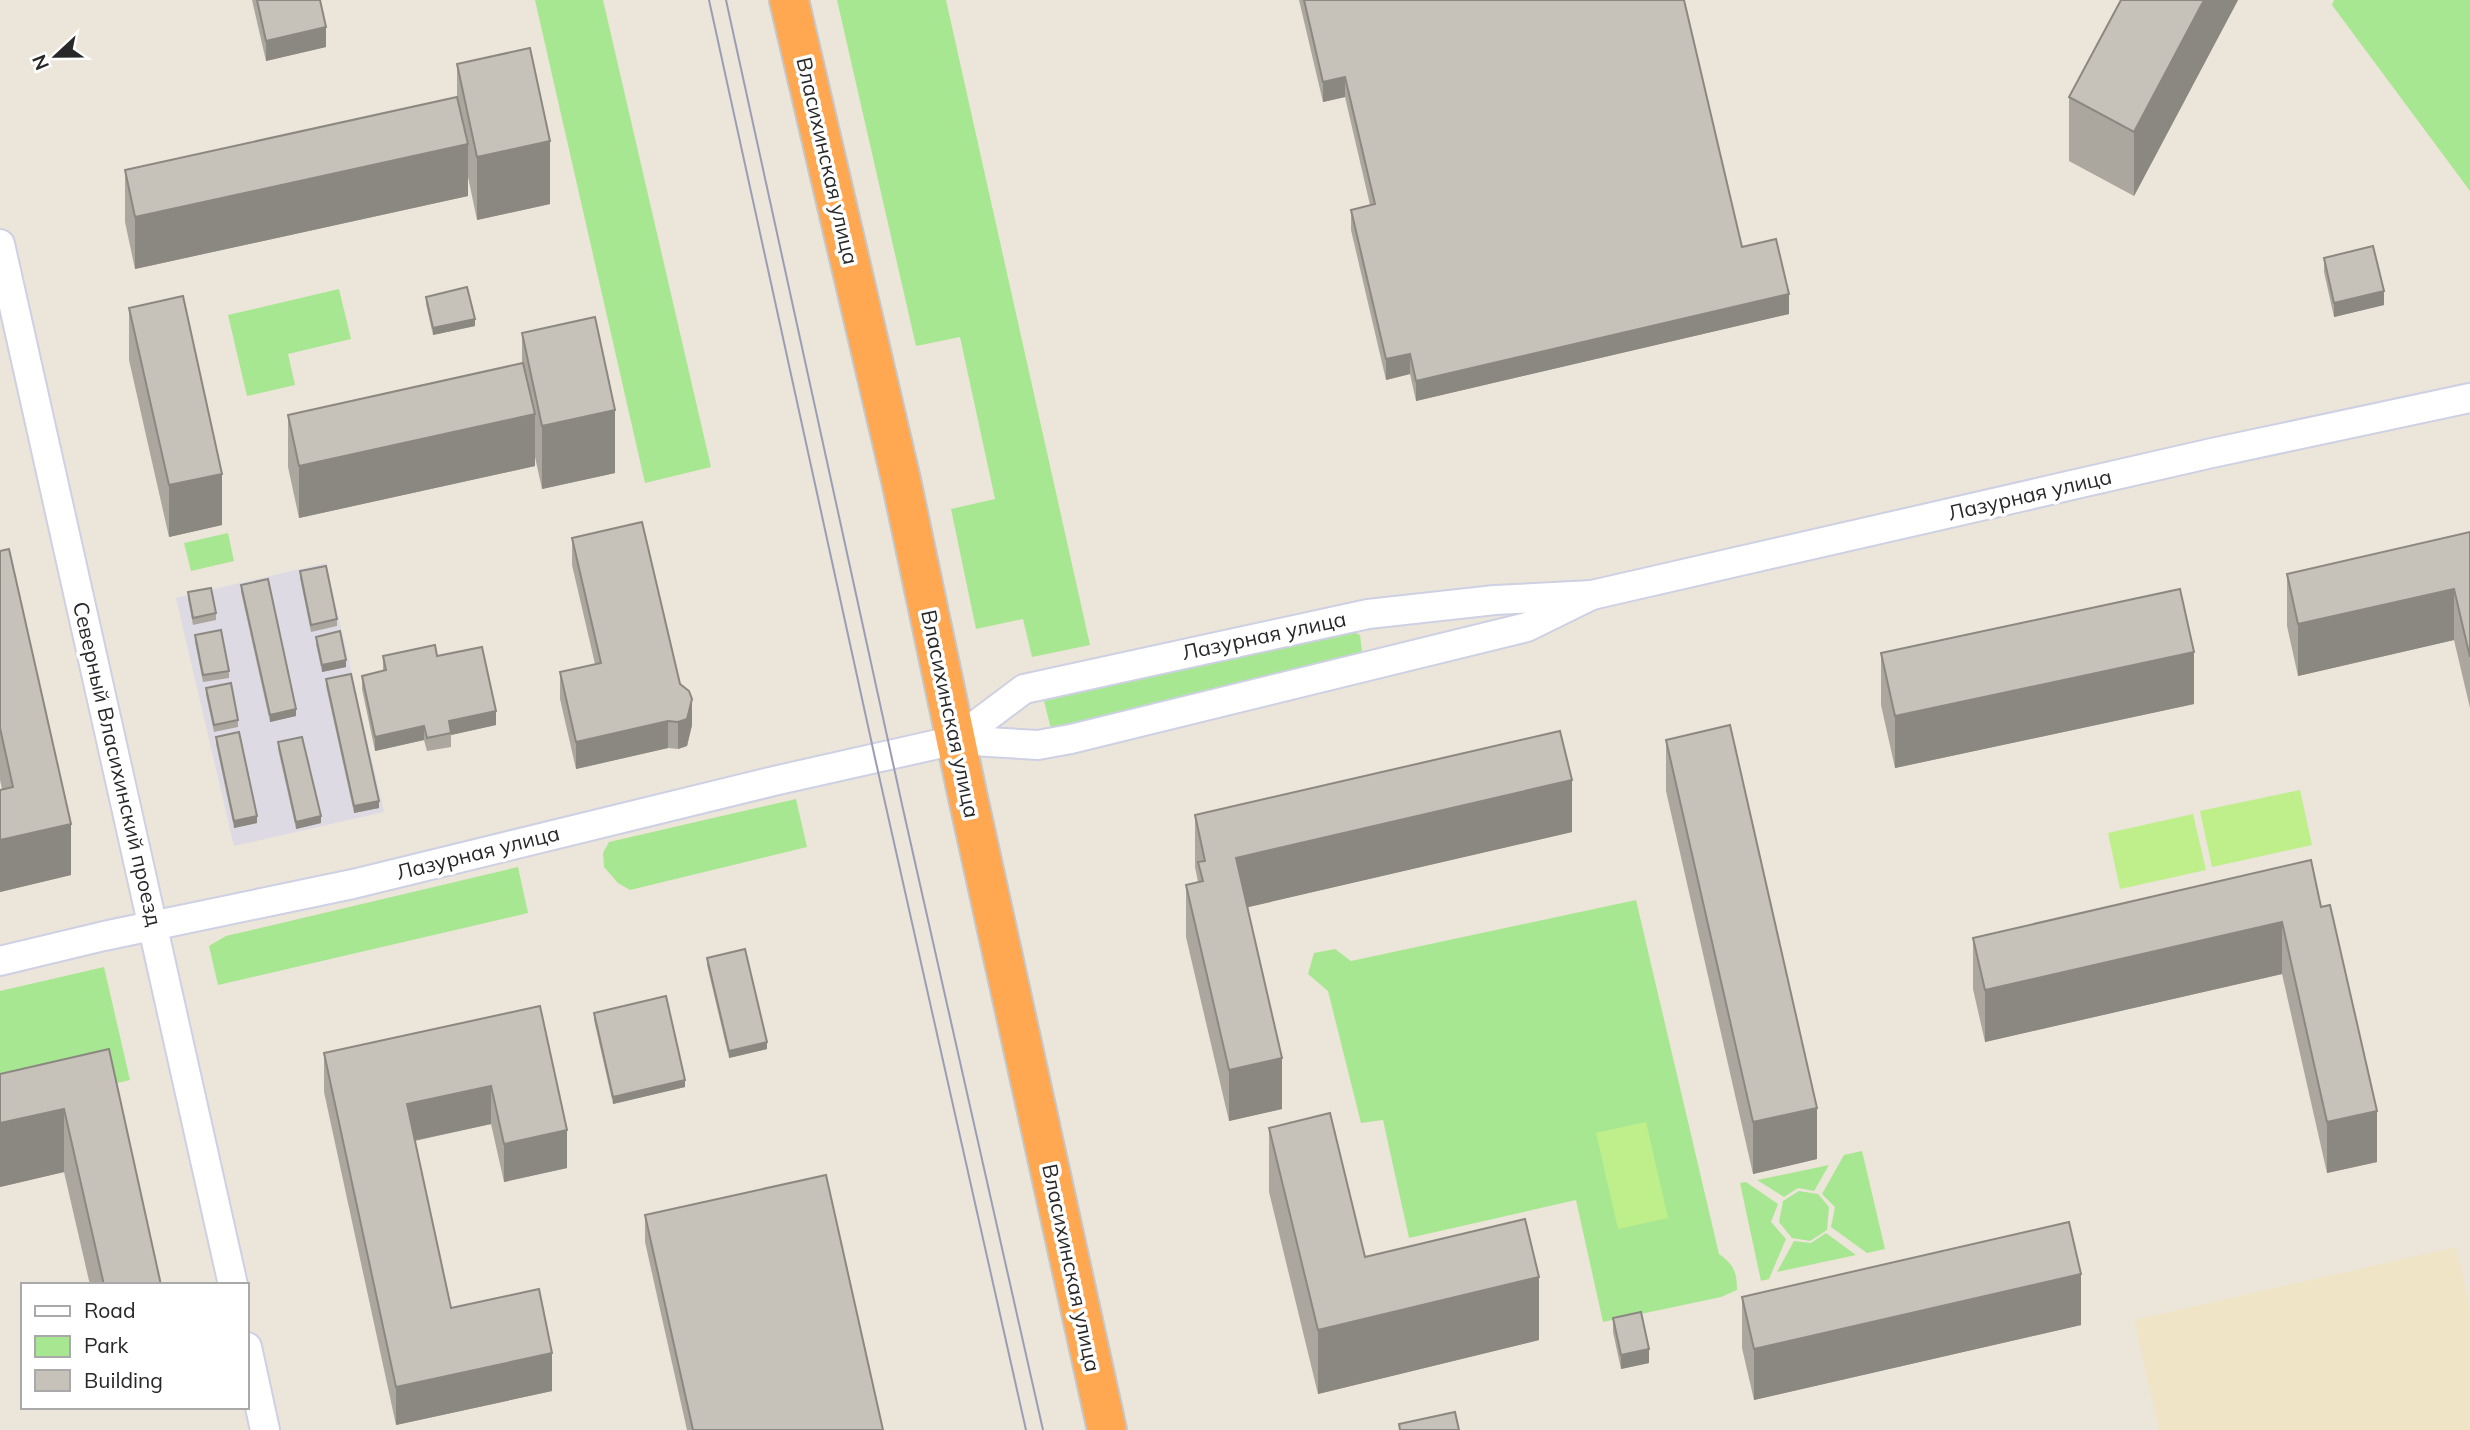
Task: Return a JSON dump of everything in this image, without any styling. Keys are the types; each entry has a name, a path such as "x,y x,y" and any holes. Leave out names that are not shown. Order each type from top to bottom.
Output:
{"highway":[{"name":"Власихинская улица","path":"789,0 901,480 1107,1430"}],"street":[{"name":"Северный Власихинский проезд","path":"0,244 233,1283"},
{"name":"Лазурная улица","path":"956,740 1024,689 1368,614 1495,600 1592,595 2212,453 2470,398"},
{"name":"Лазурная улица","path":"0,961 353,884 774,781 956,740 1038,745 1071,739 1514,630 1592,595"},
{"path":"248,1352 265,1430"}],"shaded area":[{"path":"326,563 384,812 234,846 176,598"},
{"path":"2456,1247 2470,1308 2470,1430 2159,1430 2134,1320"}],"green space":[{"path":"535,0 603,0 711,467 645,483"},
{"path":"837,0 946,0 1090,645 1032,657 1023,619 976,629 951,509 995,499 960,337 916,346"},
{"path":"2334,0 2470,0 2470,191 2332,5"},
{"path":"339,289 351,339 288,354 295,385 247,396 228,315"},
{"path":"228,533 234,561 191,571 184,543"},
{"path":"1350,630 1360,635 1362,652 1356,658 1051,729 1044,701"},
{"path":"2300,790 2312,845 2212,867 2200,811"},
{"path":"796,799 807,847 630,890 618,883 604,867 603,853 609,842"},
{"path":"2193,814 2206,870 2120,889 2108,833"},
{"path":"518,867 528,913 218,985 209,946 226,936"},
{"path":"1636,900 1719,1254 1734,1269 1737,1290 1721,1297 1603,1322 1576,1200 1409,1238 1383,1120 1361,1123 1328,991 1308,974 1314,953 1335,949 1351,961"},
{"path":"104,967 130,1080 0,1110 0,991"},
{"path":"1646,1122 1668,1218 1618,1229 1596,1133"},
{"path":"1862,1151 1885,1249 1867,1253 1831,1227 1835,1207 1822,1194 1844,1155"},
{"path":"1829,1165 1814,1191 1798,1188 1784,1197 1757,1180"},
{"path":"1746,1182 1778,1204 1771,1222 1786,1239 1769,1279 1761,1281 1740,1183"},
{"path":"1799,1191 1818,1194 1829,1207 1827,1230 1810,1241 1792,1238 1779,1222 1783,1201"},
{"path":"1826,1233 1856,1255 1777,1272 1794,1241 1811,1243"}],"building":[{"path":"257,0 320,0 326,27 266,41"},
{"path":"1304,0 1684,0 1742,247 1776,239 1789,294 1416,381 1410,354 1386,359 1351,210 1375,204 1345,77 1323,82"},
{"path":"2121,0 2204,0 2134,132 2069,97"},
{"path":"530,48 550,141 477,157 457,64"},
{"path":"457,97 468,144 135,217 125,170"},
{"path":"2373,246 2384,291 2334,303 2324,258"},
{"path":"467,287 475,319 433,328 426,297"},
{"path":"183,296 222,474 169,485 129,308"},
{"path":"595,317 615,410 542,426 522,333"},
{"path":"523,363 535,414 299,466 288,415"},
{"path":"642,522 680,684 689,691 692,699 687,719 576,742 560,672 601,663 572,538"},
{"path":"2470,532 2470,657 2454,589 2298,624 2287,574"},
{"path":"9,549 71,824 0,840 0,790 13,787 0,728 0,551"},
{"path":"326,566 337,619 311,625 300,571"},
{"path":"268,579 296,709 270,715 241,585"},
{"path":"211,588 216,613 193,618 188,592"},
{"path":"2180,589 2194,652 1895,716 1881,653"},
{"path":"221,630 229,671 203,675 195,635"},
{"path":"340,631 346,660 322,665 316,637"},
{"path":"435,645 437,656 482,647 496,711 449,721 451,733 427,738 424,726 375,737 362,676 386,670 383,656"},
{"path":"351,674 379,801 354,806 326,679"},
{"path":"231,683 238,720 214,725 206,688"},
{"path":"1730,725 1817,1108 1753,1122 1666,740"},
{"path":"1560,731 1572,780 1236,858 1282,1058 1229,1070 1186,885 1203,881 1198,862 1205,861 1195,815"},
{"path":"239,732 257,816 234,821 216,737"},
{"path":"302,737 321,816 296,822 278,742"},
{"path":"2311,860 2321,907 2330,905 2377,1111 2327,1122 2282,922 1985,990 1973,938"},
{"path":"745,949 767,1042 729,1051 707,958"},
{"path":"666,996 685,1080 613,1097 594,1013"},
{"path":"540,1006 567,1130 504,1144 491,1086 407,1104 451,1308 539,1289 552,1353 396,1387 324,1053"},
{"path":"109,1049 161,1283 104,1283 64,1109 0,1123 0,1074"},
{"path":"1330,1113 1365,1257 1525,1219 1539,1277 1318,1330 1269,1128"},
{"path":"826,1175 883,1430 693,1430 645,1215"},
{"path":"2069,1222 2081,1274 1754,1349 1742,1297"},
{"path":"1641,1312 1649,1349 1621,1355 1613,1318"},
{"path":"1455,1412 1459,1430 1400,1430 1399,1424"}],"tram line":[{"path":"709,0 1026,1430"},
{"path":"726,0 903,809 1043,1430"}]}
